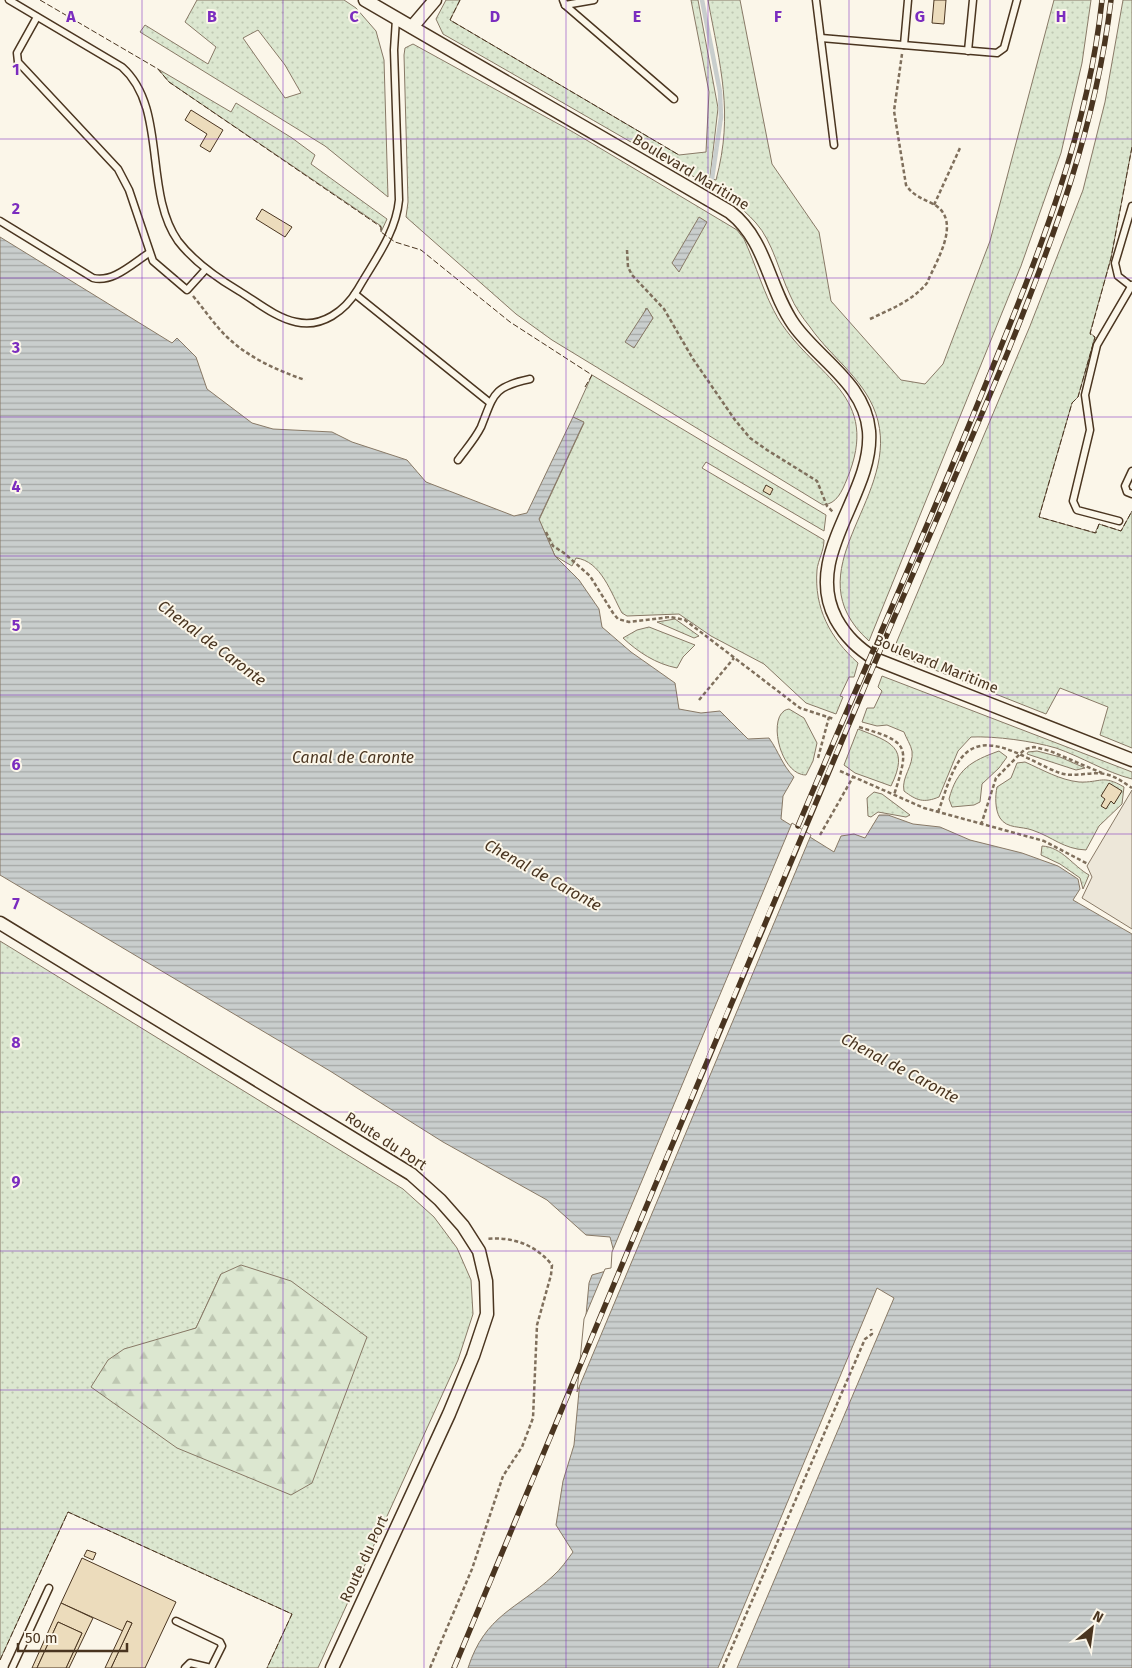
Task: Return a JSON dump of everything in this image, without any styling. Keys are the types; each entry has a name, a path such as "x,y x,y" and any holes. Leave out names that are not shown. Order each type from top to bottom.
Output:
{"street":[{"name":"Boulevard Maritime","path":"365,0 730,212 747,226 759,248 779,298 794,325 850,386 866,414 869,430 867,459 829,562 827,580 829,599 840,626 862,651 892,666 1132,760"},
{"path":"412,27 434,0"},
{"name":"Route du Port","path":"0,924 411,1174 440,1200 463,1226 479,1251 486,1281 487,1314 449,1414 332,1668"}],"lane":[{"path":"9,0 122,67 134,78 142,92 164,209 177,239 189,254 206,269 288,320 306,324 322,322 335,315 355,294 388,237 398,207 394,50 396,18"},
{"path":"564,3 594,0"},
{"path":"816,0 834,145"},
{"path":"904,45 908,0"},
{"path":"968,51 973,0"},
{"path":"821,38 968,51 1002,52 1017,0"},
{"path":"564,3 674,99"},
{"path":"37,17 17,53 18,62 118,169 129,190 148,253 159,268 187,290 206,269"},
{"path":"1119,521 1077,510 1073,501 1090,430 1086,395 1097,345 1132,286 1118,276 1115,263 1132,206"},
{"path":"0,222 93,278 102,281 110,279 148,253"},
{"path":"355,294 489,402"},
{"path":"458,460 481,427 489,402 503,387 513,382 530,379"},
{"path":"1132,471 1125,486 1132,494"},
{"path":"12,1668 49,1588"},
{"path":"176,1621 220,1642 222,1646 211,1668 194,1662 185,1668"}],"path":[{"path":"870,319 914,297 927,283 948,226 946,216 934,205 910,192 906,185 894,111 904,45"},
{"path":"934,205 960,148"},
{"path":"627,250 628,267 632,275 664,309 694,359 735,420 750,438 766,450 817,481 827,506 845,520"},
{"path":"187,290 226,336 255,359 280,372 304,380"},
{"path":"546,532 553,546 590,576 618,619 629,622 678,617 800,708 834,719"},
{"path":"699,700 734,658"},
{"path":"818,758 829,718"},
{"path":"859,727 889,736 902,746 904,754 903,768 894,795"},
{"path":"938,812 956,766 963,755 974,747 988,743 1070,775 1103,773"},
{"path":"981,825 996,778 1025,749 1034,747 1069,758 1115,777 1132,788"},
{"path":"840,771 938,812 1044,842 1088,864"},
{"path":"820,835 853,777"},
{"path":"430,1668 472,1569 503,1476 522,1447 533,1418 536,1325 551,1276 552,1265 534,1249 518,1241 500,1238 473,1242"},
{"path":"723,1668 865,1339 872,1334 871,1329"}],"green space":[{"path":"197,0 344,0 356,8 376,31 384,60 388,197 325,146 140,32 145,25 208,64 216,47 185,22","holes":["258,30 285,65 301,93 285,98 243,38"]},
{"path":"446,0 460,0 450,20 679,155 706,152 709,92 691,0 698,0 718,108 710,178 716,180 724,133 725,111 721,68 708,0 740,0 772,164 819,232 831,301 901,380 925,384 943,364 990,241 1054,0 1091,0 1082,63 1061,153 1021,266 869,641 848,615 840,588 843,562 874,479 880,451 878,421 873,407 858,382 819,339 796,308 762,231 744,211 718,191 443,34 436,19"},
{"path":"1123,0 1132,0 1132,147 1111,258 1090,333 1095,337 1078,397 1072,403 1039,517 1095,533 1099,524 1121,531 1132,511 1132,748 1100,735 1108,707 1060,688 1046,714 892,653 1030,326 1083,190 1105,102"},
{"path":"413,44 573,132 737,230 744,239 779,320 794,340 840,390 851,407 856,427 856,450 841,492 832,502 823,505 552,340 516,314 406,217 408,202 405,48","holes":["646,308 653,318 634,347"]},
{"path":"158,69 231,112 236,103 292,138 315,155 311,164 387,219 381,232 381,226 169,82"},
{"path":"592,375 826,515 824,531 706,462 702,468 824,540 817,570 818,597 821,610 832,633 858,663 854,677 849,677 840,696 843,697 836,714 806,703 764,664 711,636 679,614 627,616 622,613 599,571 592,565 585,560 576,558 572,566 555,556 539,520 584,423 573,417"},
{"path":"675,619 699,636 694,638 657,622"},
{"path":"649,627 695,645 683,657 677,668 662,664 648,657 623,638 637,630"},
{"path":"882,676 1132,772 1132,779 1046,745 1003,738 971,737 958,751 939,797 929,800 917,799 904,791 904,781 912,756 904,732 887,725 877,726 862,722 867,708 874,708 882,691 878,687"},
{"path":"789,709 804,718 817,743 813,761 806,775 797,772 789,765 779,743 778,721 782,713"},
{"path":"858,729 888,742 898,754 896,773 891,786 855,773 844,765"},
{"path":"999,751 1007,757 999,768 982,784 980,802 974,805 952,807 949,799 956,780 961,773 980,758"},
{"path":"1037,751 1060,757 1085,768 1076,770 1027,754 1028,752"},
{"path":"1025,762 1065,779 1079,782 1106,780 1124,787 1122,804 1099,826 1086,850 1064,845 1032,830 1010,826 1000,818 996,803 997,787 1011,778 1017,763"},
{"path":"874,792 882,794 910,815 906,817 878,812 871,817 868,816 867,798"},
{"path":"1042,846 1061,853 1089,875 1083,889 1080,878 1060,864 1041,855"},
{"path":"0,941 403,1189 434,1217 457,1248 471,1280 473,1314 458,1360 318,1668 267,1668 292,1614 68,1512 0,1660","holes":["221,1274 177,1448 168,1338 196,1328"]},
{"path":"241,1265 291,1281 367,1337 312,1483 291,1495 177,1448 91,1387 108,1360 124,1349 196,1328 221,1274"}],"shaded area":[{"path":"1132,790 1132,929 1082,898 1092,877 1087,866"}],"water":[{"path":"699,217 707,222 679,272 672,263"},
{"name":"Canal de Caronte","path":"0,237 172,343 177,338 196,357 207,389 252,423 273,429 332,432 352,442 407,460 426,482 514,516 527,513 573,417 584,422 539,519 555,556 579,580 599,609 602,627 631,652 675,683 679,709 701,713 720,711 748,739 769,738 786,768 794,777 783,796 781,819 834,852 841,836 854,834 865,838 879,815 888,815 913,824 940,827 970,840 1022,853 1058,866 1078,879 1080,889 1073,900 1132,934 1132,1668 737,1668 894,1298 877,1288 718,1668 468,1668 475,1650 493,1624 503,1614 553,1576 573,1552 556,1525 563,1481 574,1445 589,1283 592,1275 613,1269 614,1252 610,1237 586,1235 547,1200 443,1142 330,1071 0,875"},
{"path":"647,308 653,318 634,348 625,342"}],"pier":[{"path":"792,823 811,835 577,1392 584,1319 605,1269 611,1268 612,1252"}],"building":[{"path":"934,0 946,0 944,24 932,23"},
{"path":"191,110 223,130 210,152 200,146 207,134 185,120"},
{"path":"262,209 292,227 285,237 256,219"},
{"path":"766,485 773,489 770,495 763,491"},
{"path":"1109,783 1122,791 1114,804 1111,801 1106,809 1101,806 1105,799 1101,796"},
{"path":"87,1550 96,1553 93,1560 84,1556"},
{"path":"82,1558 176,1602 145,1668 111,1668 132,1623 127,1621 123,1631 61,1603"},
{"path":"61,1603 93,1618 69,1668 66,1668 82,1633 58,1622 37,1668 32,1668"},
{"path":"127,1621 132,1623 111,1668 105,1668"},
{"path":"58,1622 82,1633 66,1668 37,1668"}],"waterway":[{"path":"702,0 720,92 721,117 712,179"}],"railway":[{"path":"798,826 964,437 1042,242 1073,147 1085,99 1095,50 1102,0"},
{"path":"454,1668 761,931 1007,354 1057,224 1084,137 1104,47 1111,0"}],"fence":[{"path":"40,0 158,69 169,82 381,227 381,232 395,242 421,250 510,322 592,375 585,387"},
{"path":"460,0 450,20 679,155"},
{"path":"1132,147 1111,258 1090,334 1095,337 1078,397 1072,403 1039,517 1096,533 1099,524 1121,531 1132,511"},
{"path":"0,1660 68,1512 292,1614 267,1668"}],"water label":[{"name":"Chenal de Caronte","path":"212,643"},
{"name":"Chenal de Caronte","path":"543,875"},
{"name":"Chenal de Caronte","path":"900,1068"}]}
